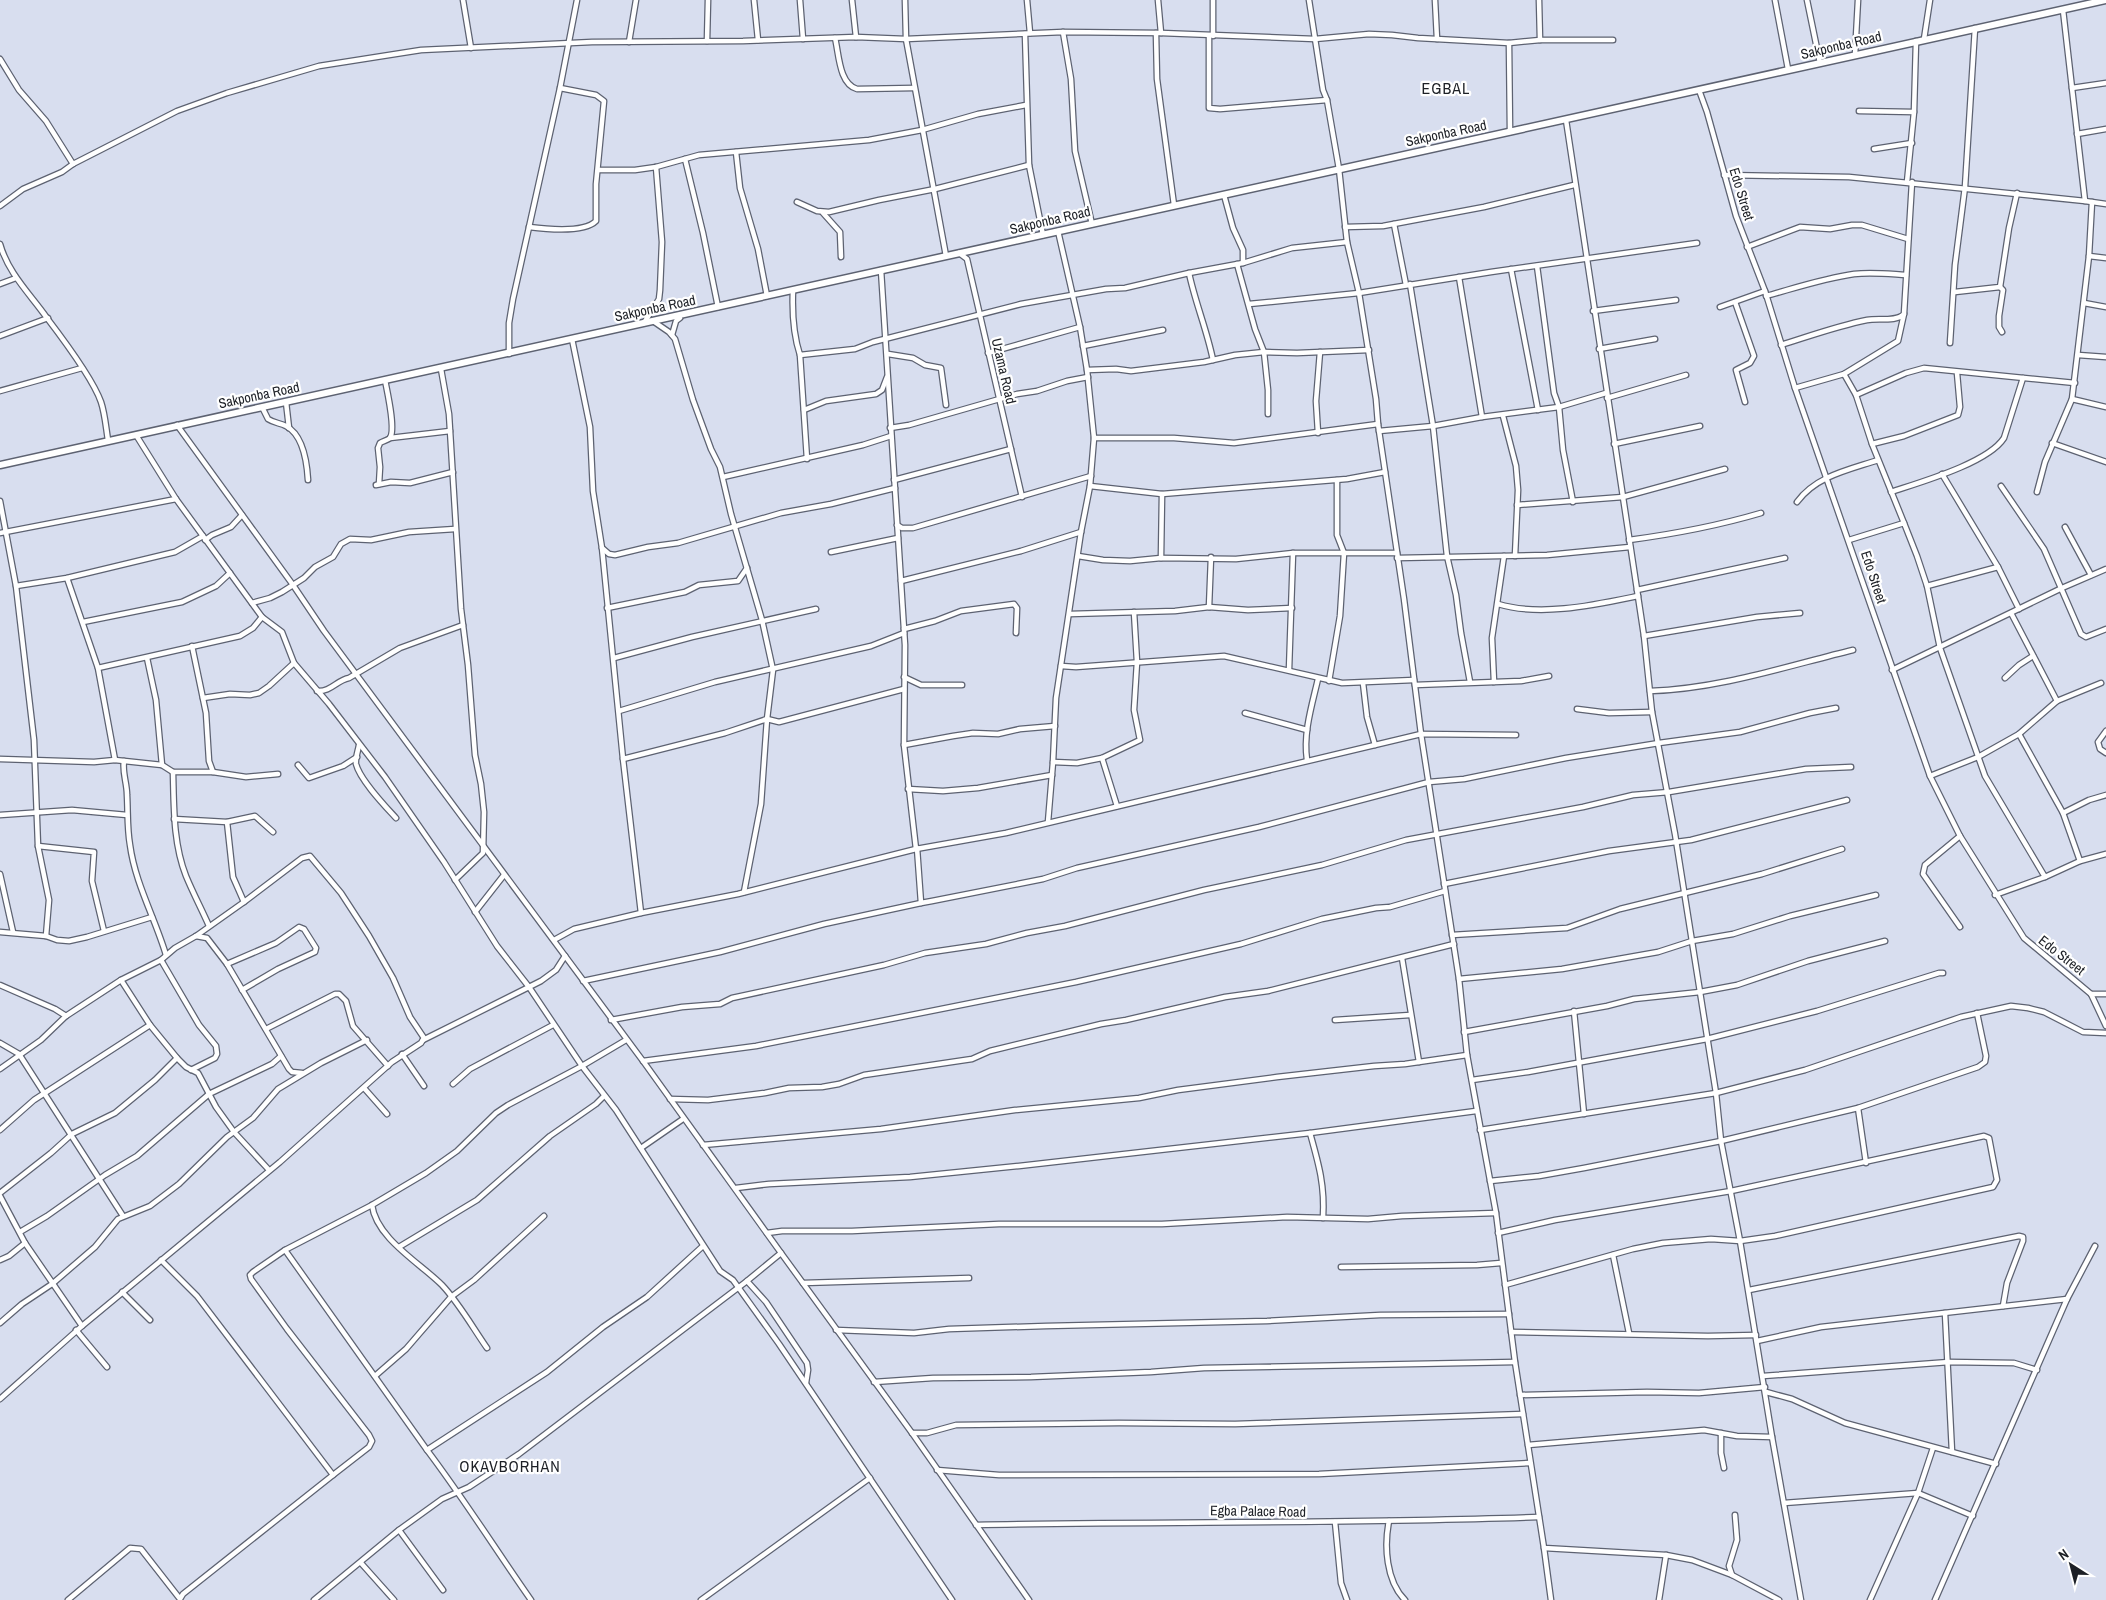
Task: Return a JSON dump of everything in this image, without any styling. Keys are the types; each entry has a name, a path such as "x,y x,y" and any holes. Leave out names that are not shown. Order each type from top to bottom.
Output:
{"main road":[{"name":"Sakponba Road","path":"0,465 2106,0"}],"street":[{"path":"463,0 471,48"},
{"path":"509,354 510,313 560,88 577,0"},
{"path":"629,42 636,0"},
{"path":"707,41 708,0"},
{"path":"754,0 758,40"},
{"path":"800,0 803,39"},
{"path":"852,0 856,37"},
{"path":"905,0 906,39 946,256"},
{"path":"1027,0 1026,105 1030,165 1043,234"},
{"path":"1158,0 1157,79 1174,205"},
{"path":"1213,0 1209,108 1220,109 1327,100"},
{"path":"1309,0 1323,90 1327,100 1339,169 1347,242 1359,292 1369,350 1421,734 1459,979 1467,1055 1496,1213 1515,1362 1551,1600"},
{"path":"1435,0 1437,39"},
{"path":"1539,0 1540,40"},
{"path":"1775,0 1788,69"},
{"path":"1807,0 1820,63"},
{"path":"1855,55 1858,0"},
{"path":"1924,39 1930,0"},
{"path":"2063,10 2085,201"},
{"path":"1950,343 1956,265 1965,188 1975,28"},
{"path":"1063,32 1071,79 1075,151 1092,224"},
{"path":"0,206 22,189 62,172 73,164 178,111 227,93 318,66 421,50 629,42 856,37 906,39 1063,32 1159,33 1315,39 1369,34 1509,43 1540,40 1613,40"},
{"path":"836,38 842,71 845,80 852,88 857,90 914,88"},
{"path":"1796,388 1844,374 1898,341 1904,314 1916,41"},
{"path":"1509,43 1510,132"},
{"path":"0,59 19,90 46,121 73,164"},
{"path":"2072,88 2106,83"},
{"path":"529,227 557,229 593,224 597,214 595,198 604,101 596,95 560,88"},
{"name":"Edo Street","path":"1699,90 1747,247 1766,294 1781,345 1930,776 1960,836 1995,895 2027,942 2092,994 2106,1026"},
{"path":"598,170 621,171 656,167 699,155 869,140 922,130 978,114 1026,105"},
{"path":"1859,110 1914,112"},
{"path":"1566,120 1593,311 1644,636 1652,712 1685,894 1716,1093 1721,1141 1749,1290 1772,1437 1801,1600"},
{"path":"2078,134 2106,129"},
{"path":"1874,149 1912,143"},
{"path":"736,152 740,188 758,249 767,296"},
{"path":"685,159 718,307"},
{"path":"823,212 935,190 1030,165"},
{"path":"644,323 659,299 660,290 662,242 656,167"},
{"path":"1724,175 1849,177 2017,193 2106,204"},
{"path":"1346,227 1371,228 1394,224 1484,207 1574,185"},
{"path":"2002,332 1998,322 2003,290 2000,287 2009,228 2017,193"},
{"path":"1224,195 1233,228 1243,250 1243,263"},
{"path":"798,202 823,212 840,232 841,257"},
{"path":"2037,492 2052,443 2072,399 2089,256 2092,202"},
{"path":"1394,224 1408,285 1433,426 1447,556 1456,595 1470,682"},
{"path":"1747,247 1800,227 1830,229 1862,225 1908,238"},
{"path":"1048,822 1054,726 1061,666 1081,532 1090,486 1094,438 1087,370 1080,327 1058,231"},
{"path":"800,355 855,349 866,344 1021,304 1106,289 1126,288 1189,272 1243,263 1292,248 1347,242"},
{"path":"1249,304 1359,292 1697,243"},
{"path":"0,244 7,263 16,278 48,318 82,368 101,403 108,440"},
{"name":"Uzama Road","path":"959,253 967,259 1022,497"},
{"path":"2089,256 2106,258"},
{"path":"1237,264 1255,329 1264,352 1268,390 1268,414"},
{"path":"1537,266 1554,393 1559,407 1563,450 1573,502"},
{"path":"1511,269 1538,410"},
{"path":"882,270 888,354 890,428 902,581 904,745 921,903"},
{"path":"1189,272 1194,297 1204,324 1213,360"},
{"path":"1720,307 1766,294 1853,274 1906,275"},
{"path":"1459,277 1482,417"},
{"path":"0,284 16,278"},
{"path":"1955,292 2000,287"},
{"path":"793,290 794,334 800,355 807,458"},
{"path":"1593,311 1676,300"},
{"path":"1735,302 1754,356 1750,363 1736,370 1745,402"},
{"path":"2084,303 2106,307"},
{"path":"1781,345 1813,334 1866,320 1898,318 1904,314"},
{"path":"0,336 48,318"},
{"path":"672,334 673,328 680,318"},
{"path":"653,321 672,334 675,339 696,408 711,449 720,467 762,620 773,670 766,720 761,804 744,892"},
{"path":"988,353 1080,327"},
{"path":"1083,346 1163,330"},
{"path":"572,339 590,427 592,491 602,548 623,759 642,913"},
{"path":"1599,348 1655,339"},
{"path":"1087,370 1131,371 1264,352 1369,350"},
{"path":"1318,433 1316,402 1320,352"},
{"path":"888,354 913,358 925,365 941,368 944,376 946,405"},
{"path":"2078,355 2106,357"},
{"path":"0,391 82,368"},
{"path":"1856,395 1915,369 1924,368 1957,373 1983,372 2075,383"},
{"path":"440,369 450,431 455,529 463,625 475,755 484,812 485,848 481,857 455,880"},
{"path":"1872,444 1904,436 1958,415 1960,407 1957,373"},
{"path":"804,410 826,401 876,394 882,390 889,374"},
{"path":"1844,374 1856,395 1878,460 1918,556 1927,586 1940,648 1978,757 1986,776 2045,877"},
{"path":"1379,431 1433,426 1482,417 1503,416 1559,407 1686,375"},
{"path":"890,428 909,425 1044,389 1067,381 1088,378"},
{"path":"1891,492 1942,474 1990,453 1999,446 2004,438 2023,378"},
{"path":"385,380 392,417 390,438"},
{"path":"2072,399 2106,407"},
{"path":"286,402 289,428 303,451 308,480"},
{"path":"262,407 268,419 289,428"},
{"path":"1503,416 1516,466 1515,556"},
{"path":"1094,438 1174,438 1234,443 1378,424"},
{"path":"177,425 293,585 313,616 554,940 683,1119 736,1188 1029,1600"},
{"path":"1614,444 1700,426"},
{"path":"450,431 390,438 380,444 378,448 377,485 391,482 410,483 453,472"},
{"path":"136,435 176,499 262,617 282,632 294,664 385,777 497,946 528,987 582,1066 616,1110 720,1270 733,1280 806,1383 952,1600"},
{"path":"722,477 807,458 891,436"},
{"path":"2052,443 2106,462"},
{"path":"894,480 1011,449"},
{"path":"1797,502 1810,486 1827,477 1878,460"},
{"path":"1517,505 1622,497 1725,469"},
{"path":"1090,486 1162,494 1337,480 1385,472"},
{"path":"1942,474 1998,567 2019,609"},
{"path":"897,525 902,528 913,528 1091,476"},
{"path":"1330,681 1340,616 1344,553 1338,535 1337,480"},
{"path":"2001,486 2044,549 2082,634 2086,637 2091,636 2106,629"},
{"path":"602,548 609,554 615,555 648,547 678,543 781,513 831,504 895,488"},
{"path":"1160,558 1162,494"},
{"path":"3,533 176,499"},
{"path":"0,501 3,533 16,586 35,760 38,846 49,900 46,936"},
{"path":"1629,540 1681,533 1732,522 1761,513"},
{"path":"16,586 68,578 176,552 231,527 242,516"},
{"path":"1849,540 1904,523"},
{"path":"2065,527 2091,575"},
{"path":"252,603 270,598 304,578 315,567 333,557 341,544 350,539 371,540 409,532 455,529"},
{"path":"902,581 1021,551 1081,532"},
{"path":"831,552 898,538"},
{"path":"1078,556 1103,560 1130,561 1160,558 1211,557 1236,559 1293,554 1344,553 1515,556 1630,547"},
{"path":"1289,670 1293,554"},
{"path":"1494,682 1492,638 1504,556"},
{"path":"1209,607 1211,557"},
{"path":"1637,590 1785,558"},
{"path":"1927,586 1998,567"},
{"path":"608,608 685,592 699,585 738,582 747,568"},
{"path":"1892,670 2062,588 2106,569"},
{"path":"83,622 182,602 216,586 230,573"},
{"path":"68,578 98,668 115,760"},
{"path":"1498,604 1523,609 1568,608 1590,606 1638,596"},
{"path":"618,711 715,682 871,646 904,631 935,622 961,611 1014,604 1017,608 1016,633"},
{"path":"1070,614 1209,607 1248,610 1292,608"},
{"path":"614,658 762,620 816,609"},
{"path":"1053,762 1077,763 1102,758 1111,752 1140,740 1134,710 1137,662 1134,612"},
{"path":"1644,636 1757,617 1800,613"},
{"path":"2011,613 2057,701"},
{"path":"98,668 240,636 253,628 262,617"},
{"path":"317,691 328,690 342,679 350,678 356,672 400,648 463,625"},
{"path":"192,646 206,713 207,747 213,772"},
{"path":"1650,691 1706,687 1853,650"},
{"path":"1061,666 1076,667 1224,656 1289,670 1318,679 1363,684 1521,681 1549,676"},
{"path":"2004,678 2033,656"},
{"path":"147,658 156,700 162,765"},
{"path":"203,698 230,694 259,693 294,664"},
{"path":"904,677 921,685 962,685"},
{"path":"1307,760 1305,746 1307,730 1318,679"},
{"path":"1930,776 1978,757 2020,734 2057,701 2101,683"},
{"path":"1363,684 1367,716 1375,744"},
{"path":"623,759 725,733 766,720 779,722 904,688"},
{"path":"583,980 720,952 824,924 1043,879 1077,868 1259,827 1429,782 1464,778 1566,758 1740,732 1836,708"},
{"path":"1577,709 1609,713 1652,712"},
{"path":"1245,713 1307,730"},
{"path":"904,745 960,735 998,734 1020,729 1054,726"},
{"path":"2106,731 2098,742 2100,749 2106,753"},
{"path":"554,940 574,929 744,892 916,848 1006,833 1421,734 1516,735"},
{"path":"2020,734 2064,813 2080,861"},
{"path":"359,745 356,763 360,772 377,797 396,818"},
{"path":"298,766 309,778 335,769 357,757"},
{"path":"1102,758 1117,806"},
{"path":"0,759 124,760 162,765 173,772 213,772 246,776 278,774"},
{"path":"124,760 123,768 128,794 127,815 130,846 140,886 166,955"},
{"path":"612,1020 682,1007 720,1004 732,998 925,953 986,944 1228,885 1322,865 1406,840 1583,807 1633,795 1668,792 1806,769 1851,767"},
{"path":"173,772 174,819 178,851 186,876 209,926"},
{"path":"908,789 943,791 978,788 1052,775"},
{"path":"2064,813 2097,796 2106,795"},
{"path":"1444,884 1608,850 1691,840 1847,800"},
{"path":"0,815 72,810 127,815"},
{"path":"174,819 226,822 255,816 273,832"},
{"path":"226,822 233,877 244,902"},
{"path":"1960,836 1925,865 1923,874 1960,927"},
{"path":"38,846 94,852 92,881 104,931"},
{"path":"1452,935 1567,928 1615,911 1762,874 1842,849"},
{"path":"1995,895 2045,877 2080,861 2106,854"},
{"path":"0,1069 18,1054 41,1040 66,1016 121,980 161,960 175,948 196,936 244,902 302,858 310,856 314,858 341,893 369,936 393,978 410,1017 423,1036 423,1040"},
{"path":"0,874 13,932"},
{"path":"475,912 504,875"},
{"path":"643,1061 756,1046 1076,982 1241,944 1322,919 1390,907 1445,891"},
{"path":"1459,979 1562,968 1658,952 1692,941 1733,934 1790,916 1876,895"},
{"path":"0,932 46,936 57,940 69,941 152,917"},
{"path":"227,964 276,943 299,927 304,929 316,948 315,952 278,969 242,990"},
{"path":"196,936 206,938 227,964 292,1072 302,1073"},
{"path":"1464,1032 1634,999 1700,992 1737,985 1808,961 1886,941"},
{"path":"163,944 175,948"},
{"path":"670,1099 708,1100 789,1088 822,1087 839,1084 864,1075 972,1059 990,1051 1101,1024 1225,997 1268,991 1454,944"},
{"path":"0,1399 76,1330 269,1170 402,1054 423,1040 528,987 556,970 565,956"},
{"path":"1402,958 1410,1015 1420,1062"},
{"path":"161,960 199,1025 216,1046 217,1054 215,1058 191,1070"},
{"path":"1472,1080 1707,1039 1817,1011 1943,973"},
{"path":"121,980 150,1025 177,1058 191,1070 198,1073 216,1108 234,1132 269,1170"},
{"path":"0,985 55,1009 66,1016"},
{"path":"266,1029 302,1009 335,994 339,994 346,1001 351,1021 388,1066"},
{"path":"2092,994 2106,994"},
{"path":"1480,1130 1716,1093 1805,1070 1960,1017 2010,1006 2044,1012 2083,1032 2106,1033"},
{"path":"1574,1011 1584,1114"},
{"path":"1490,1181 1584,1168 1721,1141 1858,1108 1982,1065 1985,1062 1986,1056 1976,1013"},
{"path":"1335,1020 1410,1015"},
{"path":"0,1130 34,1100 90,1062 150,1025"},
{"path":"453,1084 470,1069 553,1025"},
{"path":"0,1323 22,1304 52,1284 95,1247 118,1219 150,1206 162,1198 234,1132 253,1118 278,1089 302,1073 367,1040"},
{"path":"68,1600 130,1548 136,1547 141,1548 180,1600 183,1594 242,1546 369,1447 372,1441 369,1435 286,1329 250,1275 286,1250 372,1205 426,1173 457,1151 496,1113 508,1105 582,1066 626,1040"},
{"path":"0,1043 18,1054 72,1134 123,1216"},
{"path":"402,1054 424,1086"},
{"path":"703,1145 881,1129 1015,1110 1139,1098 1178,1090 1277,1077 1420,1062 1467,1055"},
{"path":"20,1232 137,1156 209,1094 272,1064 281,1056"},
{"path":"82,1326 25,1243 0,1195 72,1134 116,1113 155,1080 177,1058"},
{"path":"364,1088 387,1114"},
{"path":"399,1247 477,1200 550,1136 596,1104 604,1096"},
{"path":"1858,1108 1866,1163"},
{"path":"736,1188 769,1184 910,1177 1310,1134 1476,1110"},
{"path":"641,1148 683,1119"},
{"path":"1310,1134 1324,1194 1323,1218"},
{"path":"1498,1234 1555,1220 1731,1191 1987,1137 1989,1138 1997,1180 1993,1187 1775,1236 1740,1241 1711,1239 1663,1243 1505,1285"},
{"path":"372,1205 373,1216 384,1231 443,1286 487,1348"},
{"path":"767,1233 999,1224 1162,1224 1288,1217 1368,1219 1496,1213"},
{"path":"375,1376 412,1342 451,1297 474,1280 544,1216"},
{"path":"1749,1290 2019,1236 2023,1238 2023,1242 2006,1283 2003,1306"},
{"path":"0,1260 9,1256 25,1243"},
{"path":"427,1450 547,1372 604,1327 647,1298 704,1246"},
{"path":"1936,1600 2067,1299 2095,1246"},
{"path":"286,1250 459,1493 493,1547 531,1600"},
{"path":"314,1600 399,1530 442,1499 459,1493 519,1454 747,1281 781,1253"},
{"path":"1613,1255 1629,1333"},
{"path":"161,1260 197,1296 333,1475"},
{"path":"1341,1267 1477,1265 1501,1262"},
{"path":"803,1283 970,1278"},
{"path":"747,1281 766,1302 807,1363 806,1383"},
{"path":"122,1292 150,1320"},
{"path":"1757,1341 1821,1326 2067,1299"},
{"path":"1945,1313 1949,1362 1952,1452"},
{"path":"836,1330 914,1333 949,1329 1267,1322 1380,1315 1509,1314"},
{"path":"76,1330 107,1368"},
{"path":"1511,1332 1708,1336 1756,1335"},
{"path":"874,1382 933,1378 1131,1373 1204,1368 1515,1362"},
{"path":"1763,1376 1949,1362 2014,1363 2037,1370"},
{"path":"1520,1395 1766,1390 1792,1399 1845,1423 1996,1464"},
{"path":"912,1433 927,1433 956,1425 1235,1424 1523,1414"},
{"path":"1528,1445 1704,1430 1737,1436 1772,1437"},
{"path":"1720,1433 1724,1468"},
{"path":"1870,1600 1918,1494 1933,1448"},
{"path":"936,1470 999,1475 1320,1474 1530,1463"},
{"path":"701,1600 870,1478"},
{"path":"1784,1504 1918,1494 1973,1516"},
{"path":"1732,1575 1729,1566 1737,1540 1735,1515"},
{"name":"Egba Palace Road","path":"976,1525 1215,1521 1335,1522 1539,1517"},
{"path":"1389,1521 1386,1536 1388,1559 1395,1588 1405,1600"},
{"path":"1335,1522 1341,1583 1347,1600"},
{"path":"399,1530 443,1590"},
{"path":"1544,1548 1666,1555 1692,1560 1732,1575 1779,1600"},
{"path":"1659,1600 1666,1555"},
{"path":"361,1563 394,1600"}],"district":[{"name":"EGBAL","path":"1446,88"},
{"name":"OKAVBORHAN","path":"510,1466"}]}
